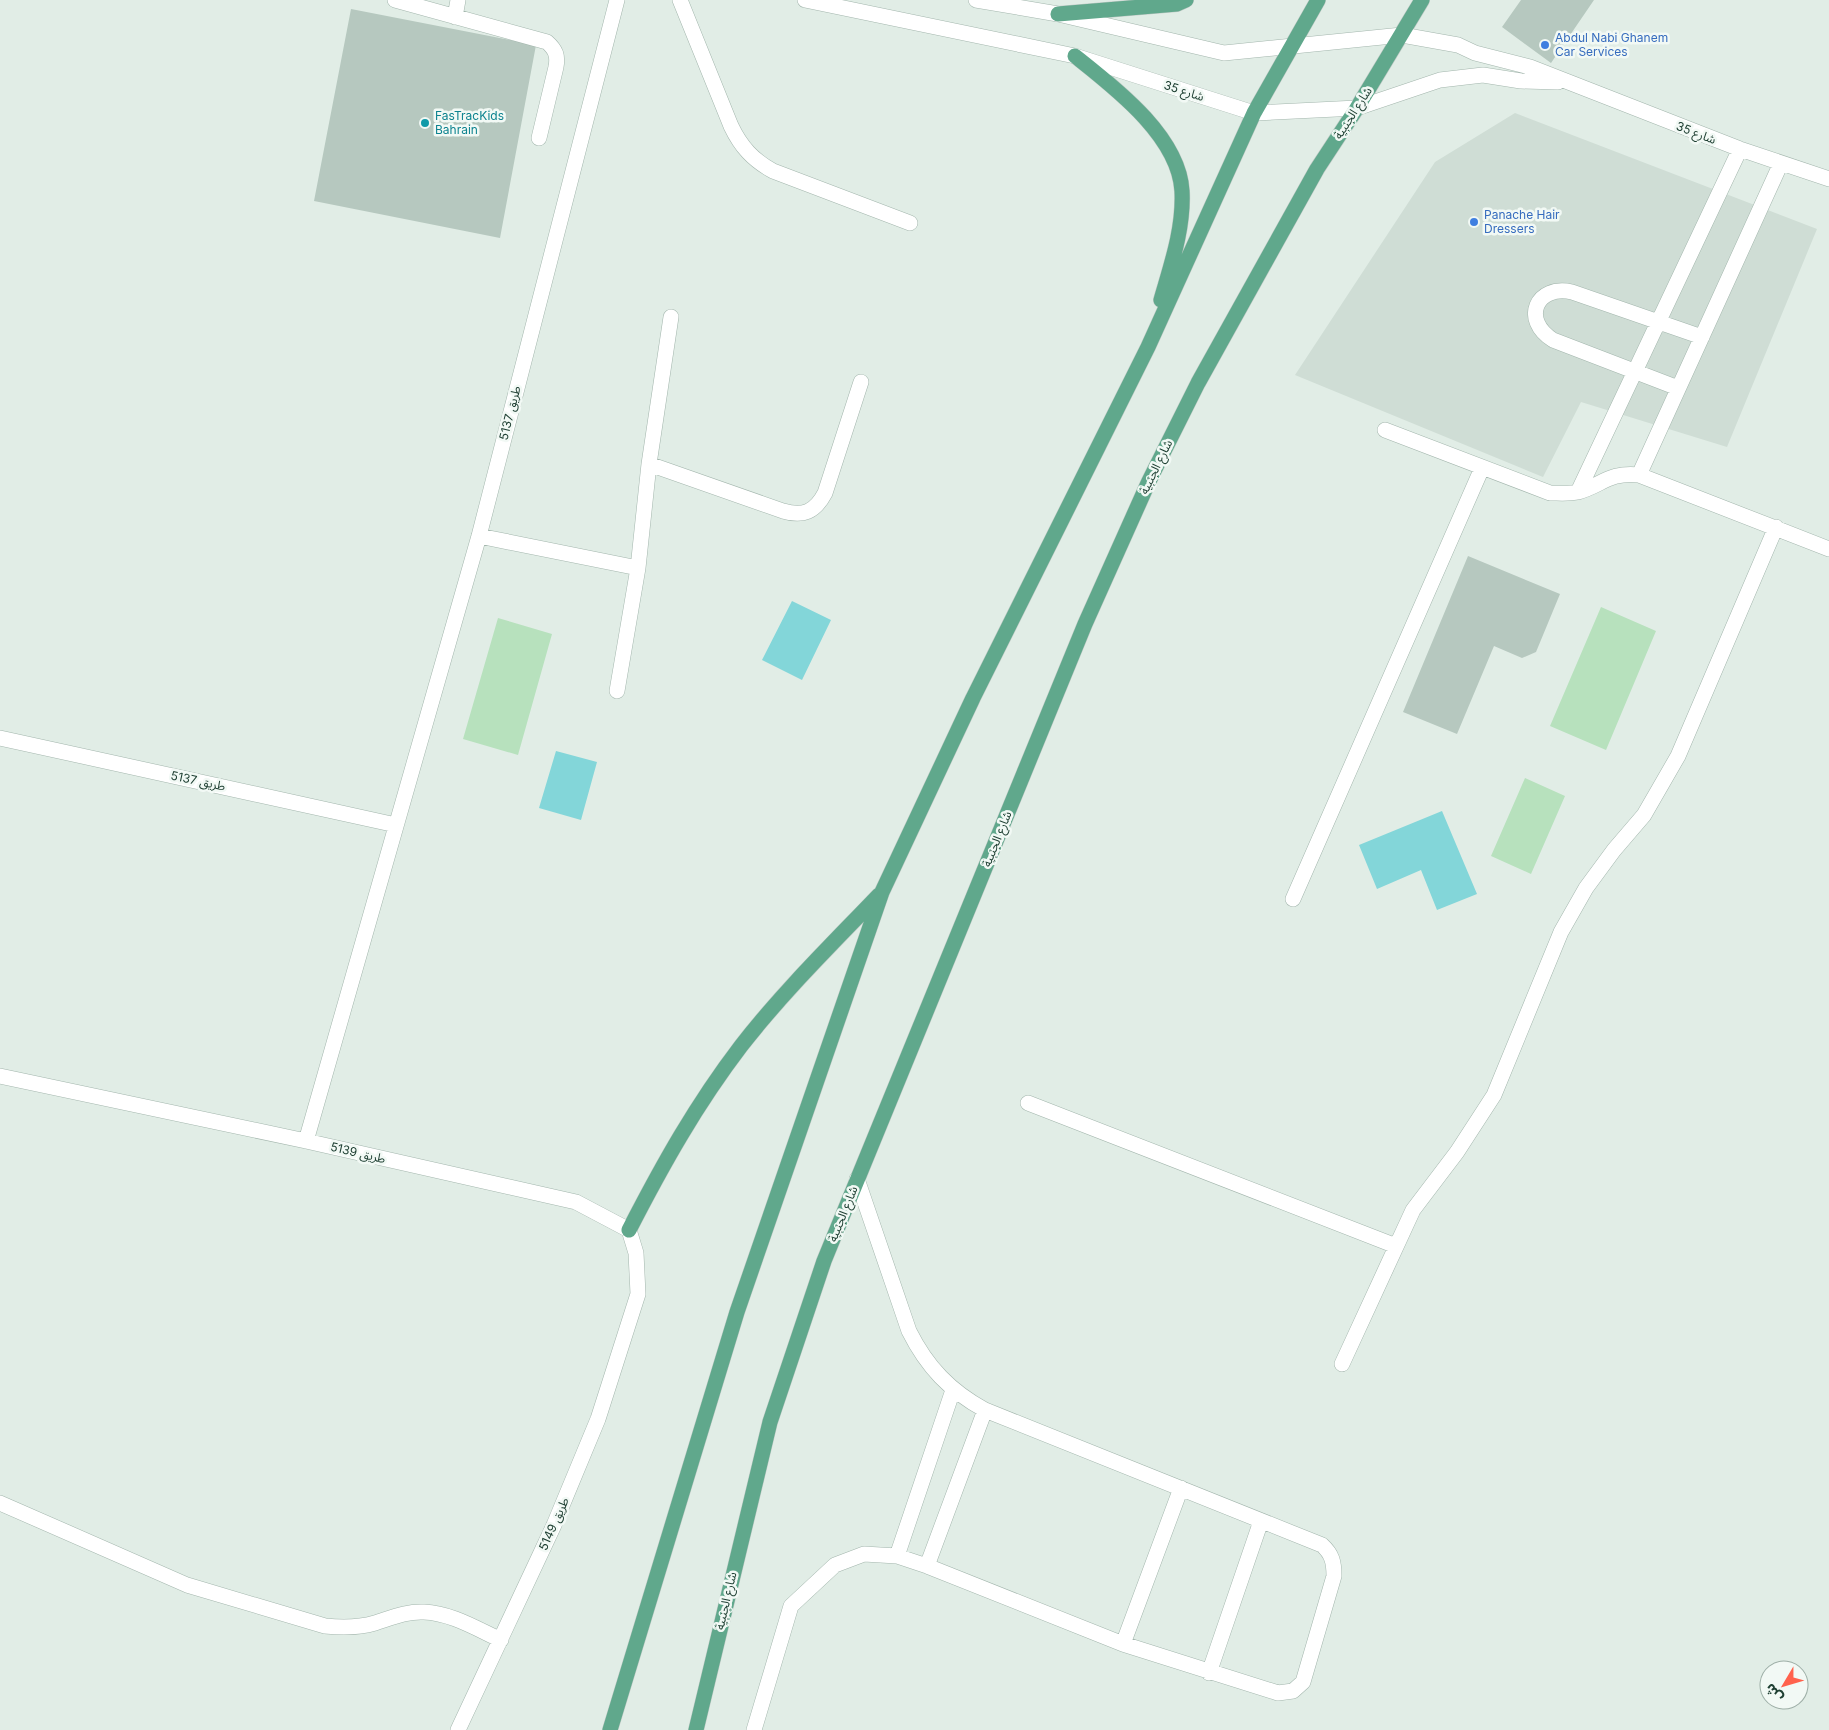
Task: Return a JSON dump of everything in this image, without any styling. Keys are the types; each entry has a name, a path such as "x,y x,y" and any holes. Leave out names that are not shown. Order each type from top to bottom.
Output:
{"main road":[{"path":"1058,14 1176,4 1186,0"},
{"path":"610,1730 737,1312 882,892 973,698 1148,347 1254,114 1318,0"},
{"name":"شارع الجنبية","path":"696,1730 770,1422 824,1261 1085,624 1149,481 1198,383 1258,272 1317,169 1357,108 1422,0"},
{"path":"1075,56 1131,101 1156,132 1172,154 1182,190 1178,238 1148,347"},
{"path":"629,1230 669,1151 742,1045 805,971 882,892"}],"street":[{"path":"395,0 547,42 554,49 558,58 539,138"},
{"path":"455,17 458,0"},
{"name":"طريق 5137","path":"306,1141 479,536 617,0"},
{"path":"680,0 731,126 738,140 748,153 759,163 773,171 910,222"},
{"name":"شارع 35","path":"805,0 1075,56 1254,114 1357,108 1440,80 1483,75 1521,82 1565,82"},
{"name":"شارع 35","path":"976,0 1058,14 1224,53 1402,35 1458,45 1475,53 1530,67 1740,149 1828,178"},
{"path":"1578,492 1740,149"},
{"path":"1638,475 1780,163"},
{"path":"1678,388 1553,340 1543,333 1536,323 1535,311 1540,300 1549,292 1560,289 1702,337"},
{"path":"617,691 638,568 649,464 671,316"},
{"path":"649,464 783,511 797,515 808,513 819,505 825,493 861,382"},
{"path":"1385,430 1550,493 1578,492 1612,476 1625,473 1638,475 1829,549"},
{"path":"1293,899 1482,468"},
{"path":"1342,1364 1413,1210 1458,1152 1494,1095 1561,932 1586,888 1614,850 1644,815 1663,785 1678,756 1776,527"},
{"path":"479,536 638,568"},
{"name":"طريق 5137","path":"0,738 396,825"},
{"name":"طريق 5139","path":"0,1076 306,1141 576,1202 629,1230"},
{"path":"1028,1103 1396,1246"},
{"path":"754,1730 791,1606 835,1565 864,1554 897,1556 927,1566 1123,1644 1278,1694 1293,1691 1303,1682 1309,1668 1334,1576 1334,1564 1330,1553 1322,1545 986,1410 953,1390 930,1366 909,1330 857,1179"},
{"name":"طريق 5149","path":"458,1730 554,1525 598,1419 638,1294 636,1253 629,1230"},
{"path":"897,1556 953,1390"},
{"path":"927,1566 986,1410"},
{"path":"1123,1644 1181,1488"},
{"path":"0,1503 188,1584 325,1626 359,1627 407,1613 424,1612 460,1621 501,1640"},
{"path":"1209,1673 1261,1521"}],"shaded area":[{"path":"1515,113 1817,229 1727,447 1581,402 1543,477 1295,375 1435,162"}],"green space":[{"path":"1601,607 1656,631 1606,750 1550,726"},
{"path":"498,618 552,634 518,755 463,739"},
{"path":"1525,778 1565,796 1531,874 1491,856"}],"water":[{"path":"792,601 831,620 802,680 762,660"},
{"path":"556,751 597,762 581,820 539,808"},
{"path":"1442,811 1477,894 1437,910 1421,870 1377,889 1359,845"}],"building":[{"name":"Abdul Nabi Ghanem Car Services","path":"1521,0 1594,0 1551,63 1502,27"},
{"name":"FasTracKids Bahrain","path":"351,9 536,45 500,238 314,201"},
{"path":"1468,556 1560,594 1536,652 1522,658 1494,646 1457,734 1403,712"}],"place":[{"name":"Abdul Nabi Ghanem Car Services","path":"1545,45"},
{"name":"FasTracKids Bahrain","path":"425,123"},
{"name":"Panache Hair Dressers","path":"1474,222"}]}
